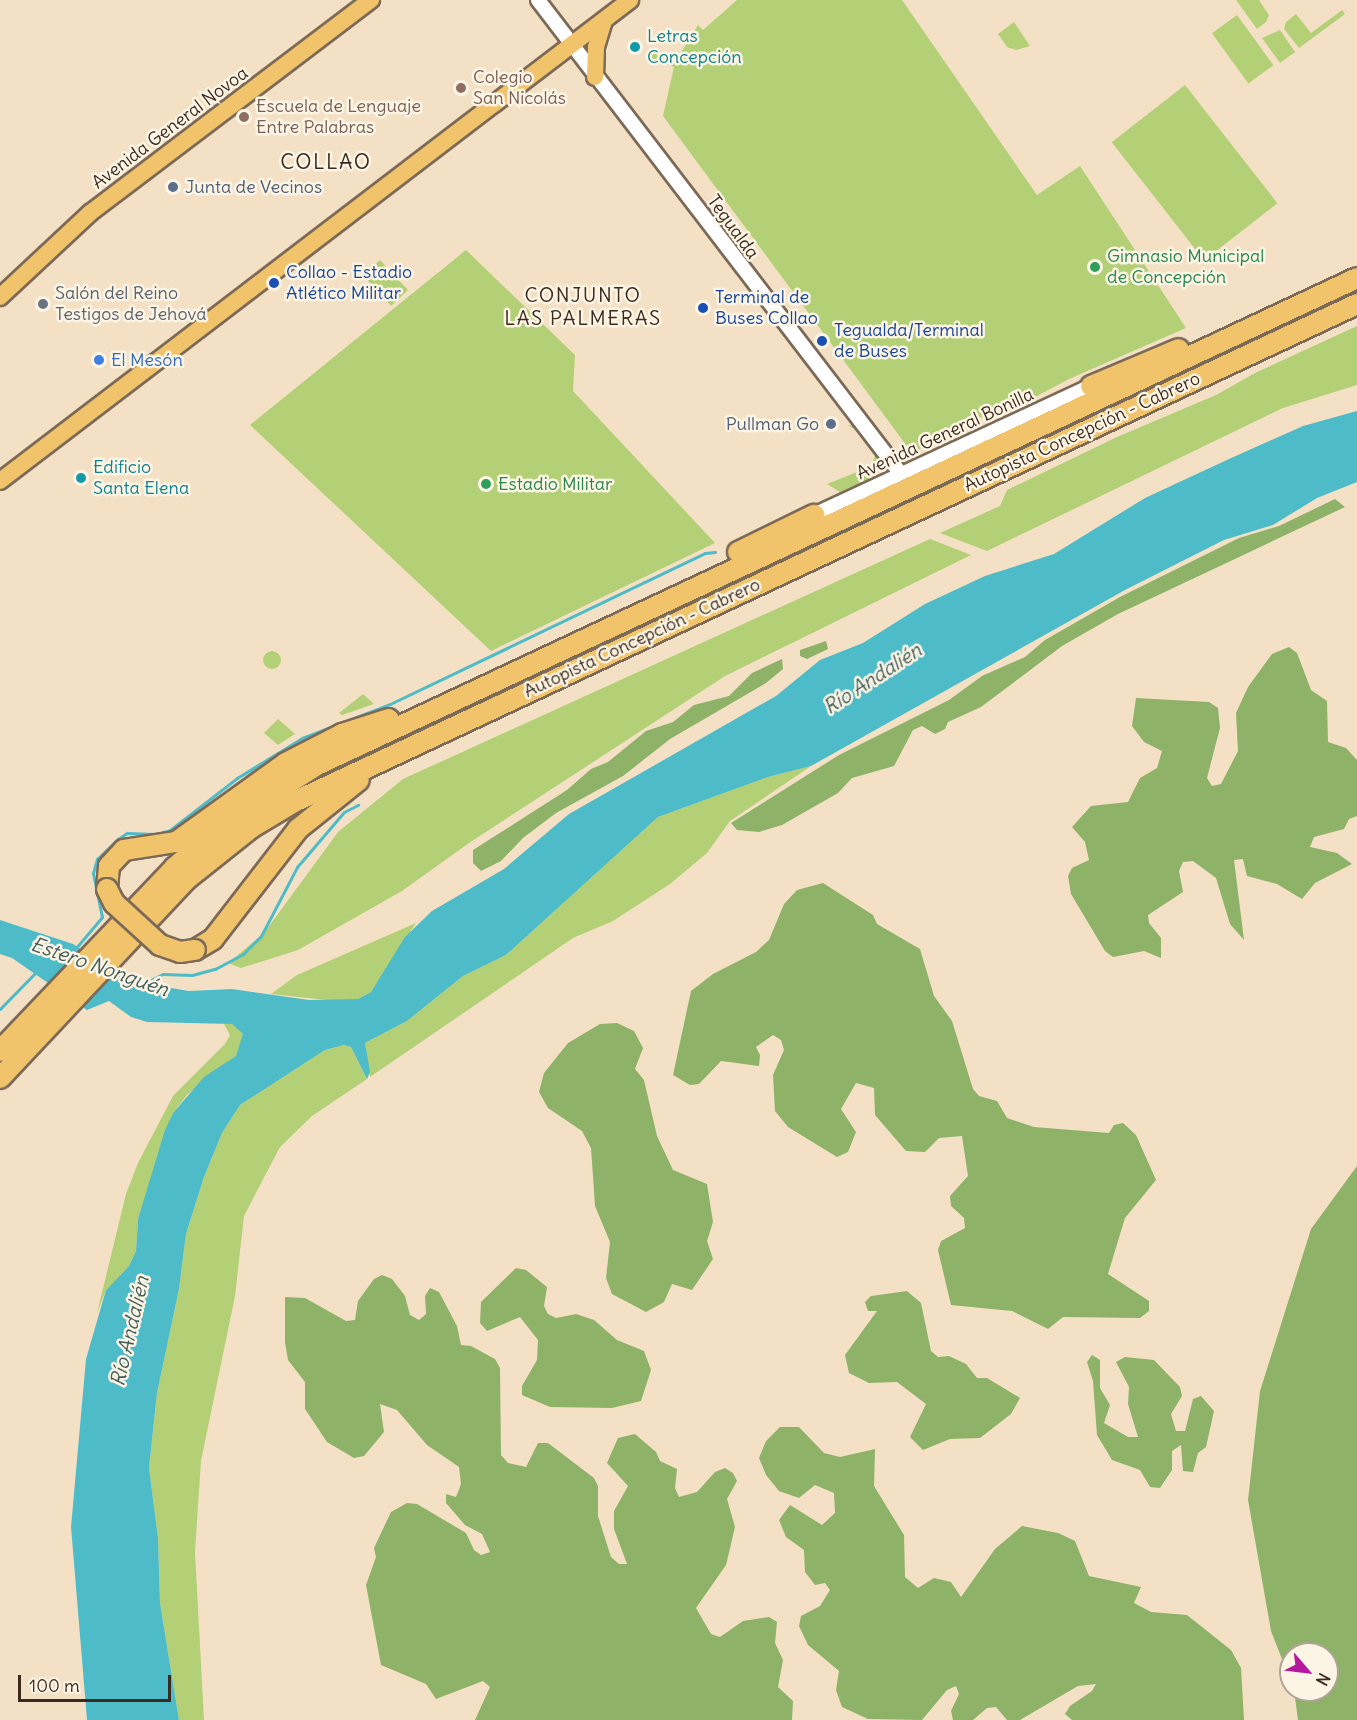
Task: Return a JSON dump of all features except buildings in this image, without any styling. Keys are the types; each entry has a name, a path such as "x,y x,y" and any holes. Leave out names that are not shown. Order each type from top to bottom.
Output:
{"highway":[{"name":"Autopista Concepción - Cabrero","path":"0,1078 58,1001 112,942 174,868 253,805 339,753 1357,278"},
{"name":"Autopista Concepción - Cabrero","path":"112,942 251,828 319,788 1357,304"},
{"path":"1091,386 1191,344 1245,331"},
{"path":"588,637 656,596 814,515"},
{"path":"414,744 313,815 280,849 213,939 195,950 180,952 160,945 114,903 107,889 109,866 124,850 176,842 250,786 334,738 450,702"},
{"name":"Autopista Concepción - Cabrero","path":"0,1051 58,1001"}],"main road":[{"name":"Avenida General Novoa","path":"0,297 103,203 370,0"},
{"path":"0,481 630,0"},
{"path":"596,76 596,47 605,20"}],"street":[{"name":"Tegualda","path":"538,0 901,474"},
{"name":"Avenida General Bonilla","path":"814,515 1091,386"}],"green space":[{"path":"737,0 902,0 1037,195 1080,166 1186,328 1069,379 1005,413 1001,407 912,453 663,116 674,67 649,57 652,49 677,59 698,25 703,30"},
{"path":"1236,0 1259,0 1269,15 1266,22 1257,29"},
{"path":"1342,10 1345,14 1299,48 1284,29 1286,22 1296,14 1311,33"},
{"path":"1237,15 1273,65 1248,83 1212,33"},
{"path":"1014,22 1030,46 1016,50 1007,47 998,34"},
{"path":"1280,30 1295,52 1280,63 1262,38"},
{"path":"1185,85 1277,203 1204,260 1112,142"},
{"name":"Estadio Militar","path":"466,250 575,355 573,391 715,543 491,651 250,425"},
{"path":"380,260 408,290 391,306 363,276"},
{"path":"1357,326 1357,385 1283,408 987,551 940,533 1000,506 1007,490 1117,437 1216,395 1255,373"},
{"path":"855,419 890,462 890,468 883,472 871,467 877,449 867,436 847,425 853,426"},
{"path":"857,472 870,479 840,492 827,484"},
{"path":"1335,499 1345,507 1118,614 1062,646 981,707 948,722 945,729 935,734 922,726 913,730 894,766 852,778 838,793 782,825 759,832 737,830 731,823 839,755 949,700 982,676 1025,657 1045,640 1120,597 1239,538 1279,526"},
{"path":"930,539 971,555 725,676 469,843 402,891 298,950 241,968 228,963 264,933 338,832 403,779"},
{"path":"826,641 828,649 807,659 800,656 800,650"},
{"path":"1289,647 1297,653 1311,690 1327,701 1328,742 1346,748 1357,760 1357,816 1349,819 1344,829 1314,837 1310,847 1337,853 1352,864 1315,883 1302,899 1277,884 1247,876 1243,859 1234,860 1244,940 1230,924 1216,878 1193,861 1183,862 1179,871 1183,892 1148,915 1149,923 1161,938 1161,958 1144,951 1113,957 1105,951 1071,894 1068,876 1072,868 1089,860 1085,842 1072,827 1091,806 1128,802 1140,778 1157,768 1162,751 1144,742 1132,726 1136,698 1209,702 1218,708 1220,728 1207,778 1212,786 1221,784 1238,751 1236,713 1248,687 1272,654"},
{"path":"272,651 278,654 281,660 278,666 272,669 266,666 263,660 266,654"},
{"path":"782,659 783,669 766,683 670,739 623,776 556,813 523,838 501,861 481,871 473,863 473,850 567,790 591,769 608,762 646,731 673,722 694,705 729,696 752,673"},
{"path":"363,694 374,704 342,715 339,713"},
{"path":"278,719 295,734 278,745 264,733"},
{"path":"811,766 730,821 707,853 670,884 613,921 573,938 370,1077 365,1043 407,1021 463,976 506,955 658,817 768,777"},
{"path":"823,883 873,915 877,924 920,949 934,996 952,1021 973,1089 979,1096 997,1101 1007,1118 1034,1127 1109,1133 1114,1125 1123,1123 1136,1135 1156,1180 1125,1218 1108,1274 1149,1301 1149,1311 1140,1318 1063,1317 1048,1329 1012,1311 951,1305 938,1250 941,1241 965,1228 964,1218 951,1206 950,1196 968,1176 962,1136 939,1138 925,1152 906,1151 875,1115 874,1088 856,1083 841,1109 856,1132 848,1152 837,1157 788,1127 775,1111 773,1075 784,1050 781,1040 773,1035 756,1047 760,1055 759,1066 721,1061 699,1084 690,1085 673,1075 691,991 713,974 756,952 769,940 784,904 797,890"},
{"path":"416,923 371,992 358,999 345,1002 271,994 297,975"},
{"path":"617,1023 634,1031 643,1048 635,1069 644,1080 657,1136 673,1170 707,1184 713,1222 707,1241 713,1259 692,1290 672,1284 664,1302 646,1312 612,1294 606,1278 610,1242 595,1206 591,1148 582,1131 548,1108 539,1092 544,1073 568,1043 600,1024"},
{"path":"224,1024 232,1024 243,1034 242,1045 236,1056 187,1095 173,1113 138,1219 136,1251 129,1266 106,1290 97,1313 126,1194 138,1163 173,1096 225,1044 230,1035"},
{"path":"344,1045 351,1047 367,1079 312,1116 280,1147 244,1216 235,1296 201,1461 195,1552 204,1720 179,1720 160,1603 158,1538 149,1468 157,1393 179,1289 186,1234 204,1177 222,1133 240,1105 325,1050"},
{"path":"1357,1166 1357,1720 1298,1720 1296,1702 1339,1702 1339,1642 1279,1642 1279,1651 1271,1631 1248,1500 1260,1391 1311,1229"},
{"path":"516,1268 526,1270 547,1287 544,1306 548,1314 556,1318 576,1314 594,1320 617,1340 644,1351 651,1370 641,1401 612,1408 550,1407 522,1395 522,1386 537,1360 538,1340 520,1317 487,1331 480,1323 481,1302"},
{"path":"382,1275 392,1279 405,1296 410,1315 419,1320 426,1314 425,1296 430,1288 439,1292 457,1326 461,1345 471,1346 495,1359 500,1368 501,1455 508,1463 526,1467 538,1443 548,1443 594,1478 598,1486 598,1516 611,1557 619,1564 627,1564 614,1529 614,1511 628,1486 607,1463 618,1438 635,1434 656,1452 660,1461 677,1469 675,1488 679,1497 697,1492 715,1472 725,1468 733,1473 737,1481 727,1499 735,1527 726,1565 696,1608 711,1634 720,1637 743,1621 769,1617 777,1622 775,1643 783,1660 778,1687 793,1701 792,1720 475,1720 490,1687 483,1681 436,1699 426,1684 381,1665 366,1585 376,1557 374,1548 391,1512 407,1503 417,1504 466,1533 474,1550 481,1555 490,1552 482,1534 465,1525 446,1503 446,1494 456,1497 461,1484 459,1467 427,1445 397,1410 380,1404 384,1432 364,1456 354,1458 327,1442 305,1409 305,1382 288,1360 285,1342 285,1297 305,1298 346,1321 355,1320 358,1301 374,1279"},
{"path":"907,1291 921,1303 931,1351 938,1357 949,1356 966,1364 977,1378 987,1378 1020,1398 1011,1414 980,1438 950,1439 923,1450 910,1437 926,1404 897,1382 869,1383 849,1373 845,1355 877,1311 868,1311 865,1302 871,1296"},
{"path":"1092,1355 1100,1360 1100,1388 1110,1405 1104,1423 1128,1437 1138,1437 1128,1404 1129,1387 1116,1362 1125,1357 1154,1360 1180,1387 1182,1396 1171,1414 1176,1431 1185,1431 1193,1399 1201,1396 1214,1411 1206,1447 1198,1453 1193,1472 1183,1471 1181,1445 1172,1451 1172,1470 1160,1488 1150,1487 1140,1470 1112,1460 1097,1435 1093,1381 1087,1362"},
{"path":"780,1427 799,1427 824,1453 840,1457 875,1449 874,1486 904,1535 905,1577 918,1588 934,1578 951,1582 961,1597 995,1549 1022,1526 1058,1533 1075,1541 1089,1576 1141,1587 1134,1603 1151,1612 1187,1615 1231,1650 1241,1668 1244,1720 1072,1720 1065,1714 1070,1706 1092,1691 1096,1684 1078,1686 1020,1720 1007,1720 996,1707 987,1708 973,1720 953,1720 951,1711 959,1694 956,1686 947,1690 922,1720 868,1719 842,1707 836,1690 839,1671 808,1645 799,1626 801,1616 820,1606 830,1590 825,1583 815,1585 805,1572 804,1550 786,1537 779,1520 790,1505 822,1525 835,1513 834,1493 815,1485 799,1498 779,1491 766,1475 759,1458 766,1441"}],"water":[{"path":"1357,411 1357,482 1317,498 1273,525 1224,540 1125,590 811,766 768,777 658,817 506,955 463,976 407,1021 365,1043 370,1072 367,1079 351,1047 344,1045 325,1050 240,1105 222,1133 204,1177 186,1234 179,1289 157,1393 149,1468 158,1538 160,1603 179,1720 87,1720 71,1527 86,1359 106,1290 129,1266 136,1251 138,1219 165,1130 173,1113 204,1077 236,1056 243,1034 232,1024 147,1022 131,1017 109,1001 87,1010 12,958 0,954 0,920 73,944 118,973 153,985 189,991 232,989 309,1000 358,999 371,992 405,937 432,911 504,869 569,814 776,696 820,660 863,643 925,604 985,576 1054,554 1145,498 1229,459 1303,426"}],"waterway":[{"name":"Estero Nonguén","path":"75,949 102,917 93,873 97,859 127,833 157,834 170,830 237,778 302,738 390,704 705,553 715,552"},
{"name":"Estero Nonguén","path":"143,984 163,974 192,975 215,969 243,954 261,936 297,867 344,812 358,805"},
{"path":"0,1009 36,972"}],"place":[{"name":"Letras Concepción","path":"635,47"},
{"name":"Colegio San Nicolás","path":"461,88"},
{"name":"Escuela de Lenguaje Entre Palabras","path":"244,117"},
{"name":"Junta de Vecinos","path":"173,187"},
{"name":"Gimnasio Municipal de Concepción","path":"1095,267"},
{"name":"Collao - Estadio Atlético Militar","path":"274,283"},
{"name":"Salón del Reino Testigos de Jehová","path":"43,304"},
{"name":"Terminal de Buses Collao","path":"703,308"},
{"name":"Tegualda/Terminal de Buses","path":"822,341"},
{"name":"El Mesón","path":"99,360"},
{"name":"Pullman Go","path":"831,424"},
{"name":"Edificio Santa Elena","path":"81,478"},
{"name":"Estadio Militar","path":"486,484"}],"district":[{"name":"COLLAO","path":"326,162"},
{"name":"CONJUNTO LAS PALMERAS","path":"583,306"}],"water label":[{"name":"Río Andalién","path":"872,678"},
{"name":"Río Andalién","path":"129,1331"}]}
